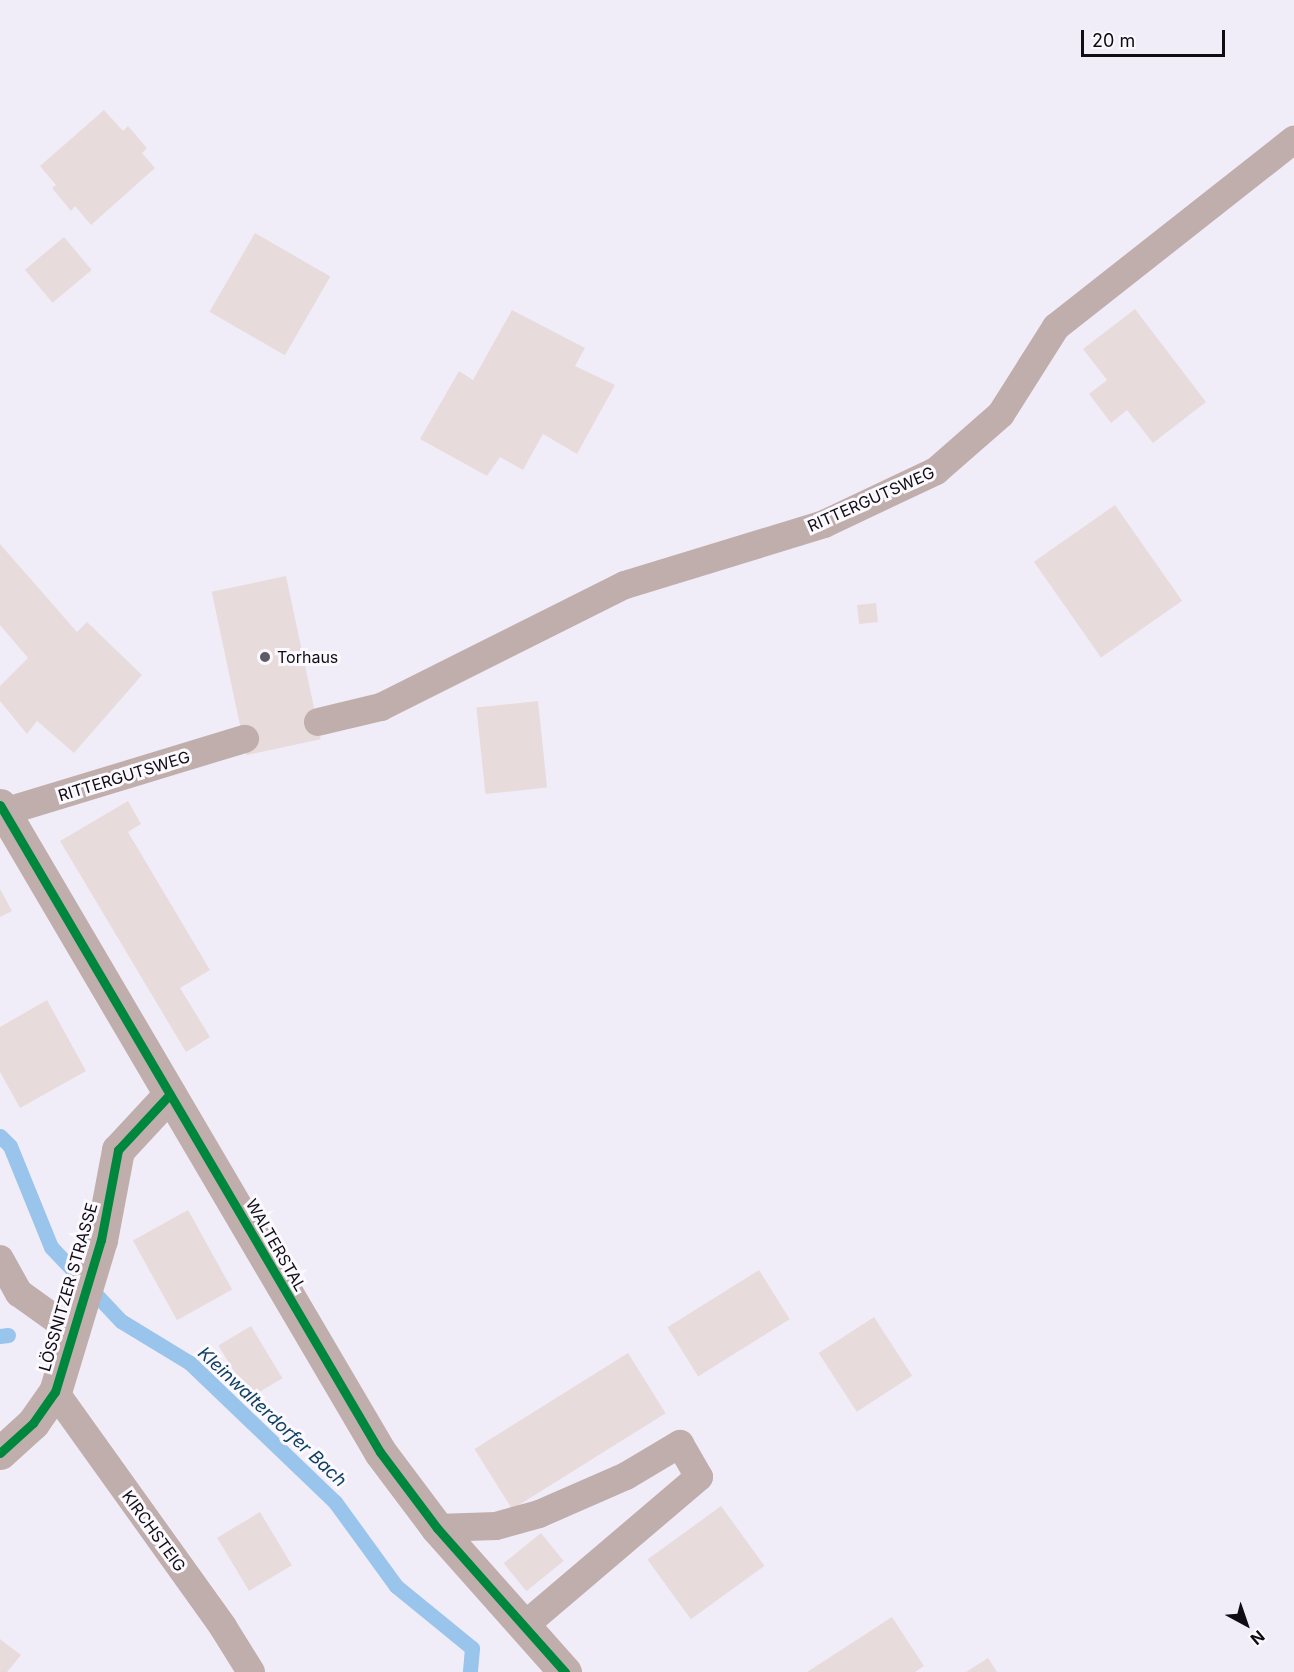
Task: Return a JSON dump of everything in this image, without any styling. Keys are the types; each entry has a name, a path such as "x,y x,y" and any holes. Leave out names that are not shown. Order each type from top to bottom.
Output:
{"street":[{"name":"WALTERSTAL","path":"2,809 380,1452 437,1528 565,1672"},
{"name":"LÖSSNITZER STRASSE","path":"0,1453 33,1423 55,1392 101,1240 118,1150 170,1094"}],"lane":[{"name":"RITTERGUTSWEG","path":"318,722 381,706 625,585 825,524 936,471 1001,414 1056,327 1294,140"},
{"name":"RITTERGUTSWEG","path":"2,809 245,739"},
{"path":"0,1259 19,1293 77,1317"},
{"name":"KIRCHSTEIG","path":"55,1392 223,1627 250,1672"},
{"path":"437,1528 496,1526 539,1514 626,1476 680,1444 699,1477 525,1625"}],"building":[{"path":"104,110 123,131 128,126 147,148 142,153 155,168 91,225 75,206 71,211 52,188 56,185 40,166"},
{"path":"255,233 330,276 285,355 210,312"},
{"path":"64,237 92,270 53,303 25,270"},
{"path":"1135,309 1206,402 1153,443 1127,410 1111,423 1089,394 1107,380 1083,349"},
{"path":"512,310 585,348 575,366 615,385 577,454 543,434 523,470 500,457 487,476 420,439 459,371 473,380"},
{"path":"1115,505 1182,601 1101,658 1034,562"},
{"path":"0,544 77,632 87,622 142,675 74,753 37,721 27,734 0,701 0,686 28,658 0,625"},
{"name":"Torhaus","path":"286,576 321,739 246,755 212,592"},
{"path":"876,603 878,622 859,624 857,605"},
{"path":"538,701 547,788 485,794 476,707"},
{"path":"128,801 141,824 128,832 210,970 180,988 210,1037 186,1052 60,841"},
{"path":"0,889 12,911 0,917"},
{"path":"47,1000 86,1071 20,1108 0,1072 0,1027"},
{"path":"188,1210 232,1290 177,1320 133,1241"},
{"path":"759,1270 790,1319 698,1376 667,1327"},
{"path":"874,1317 912,1376 857,1412 819,1353"},
{"path":"251,1326 282,1378 250,1398 218,1346"},
{"path":"628,1353 666,1413 512,1509 475,1449"},
{"path":"721,1506 764,1566 691,1619 647,1559"},
{"path":"260,1512 292,1565 249,1591 217,1538"},
{"path":"541,1533 564,1561 526,1591 504,1563"},
{"path":"892,1617 924,1666 915,1672 807,1672"},
{"path":"0,1639 21,1655 7,1672 0,1672"},
{"path":"988,1658 997,1672 966,1672"}],"waterway":[{"name":"Kleinwalterdorfer Bach","path":"0,1136 10,1146 51,1247 121,1321 190,1363 335,1502 396,1586 472,1648 470,1672"},
{"path":"0,1336 8,1335"}],"cycle path":[{"path":"0,805 380,1452 437,1528 565,1672"},
{"path":"0,1453 33,1423 55,1392 101,1240 118,1150 170,1094"}],"place":[{"name":"Torhaus","path":"265,657"}]}
